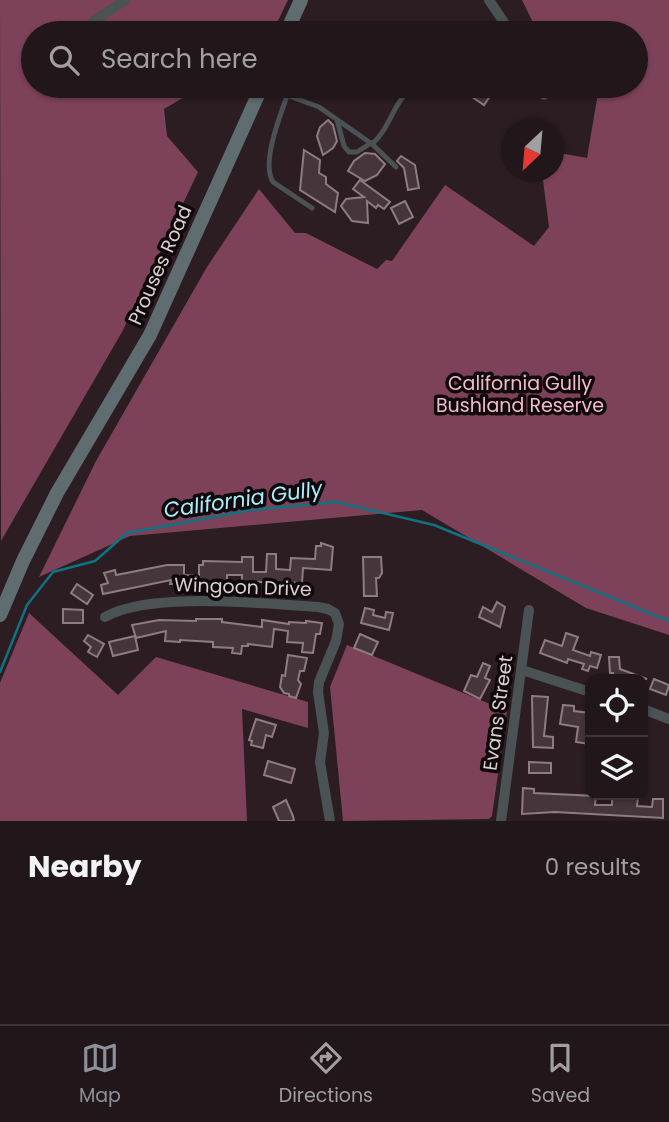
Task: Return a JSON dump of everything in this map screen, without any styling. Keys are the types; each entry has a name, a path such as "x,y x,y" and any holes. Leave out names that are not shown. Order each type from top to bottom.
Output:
{"street":[{"path":"94,21 125,0"},
{"path":"291,21 301,0"},
{"path":"489,0 503,21"},
{"name":"Prouses Road","path":"0,615 35,536 79,454 150,335 257,98"},
{"name":"Wingoon Drive","path":"105,617 123,608 173,602 318,607 328,608 335,613 338,632 320,677 318,692 324,733 320,762 330,821"},
{"name":"Evans Street","path":"501,821 529,610"},
{"path":"523,670 585,690"},
{"path":"648,711 669,719"}],"lane":[{"path":"286,98 273,138 270,176 274,183 312,208"},
{"path":"293,98 319,107 371,144 396,167"},
{"path":"335,118 340,126 345,147 349,152 357,152 371,144 388,125 402,98"}],"green space":[{"path":"0,0 288,0 278,21 21,21 21,98 183,98 164,109 167,136 198,172 122,332 1,541"},
{"name":"California Gully Bushland Reserve","path":"522,0 669,0 669,635 586,608 422,510 130,536 39,577 96,461 207,267 259,189 295,233 306,233 377,269 386,260 392,261 445,185 534,246 549,227 543,182 564,182 564,154 587,158 597,98 648,98 648,21 532,21"},
{"path":"29,613 118,695 156,657 308,702 308,728 242,709 247,821 0,821 0,683"},
{"path":"347,645 507,711 492,816 489,819 343,821 330,687"}],"building":[{"path":"474,98 489,98 484,105"},
{"path":"328,120 333,125 337,141 333,148 323,155 317,136 320,127"},
{"path":"304,150 320,160 319,173 326,177 326,184 338,193 335,212 300,190"},
{"path":"365,153 375,154 385,164 377,175 365,181 348,171 354,161"},
{"path":"401,156 415,165 419,188 408,190 404,168 397,161"},
{"path":"360,180 390,202 384,209 378,205 376,208 367,201 368,223 352,221 341,206 346,199 364,197 353,189"},
{"path":"405,201 413,217 399,224 391,208"},
{"path":"321,543 333,547 331,570 303,568 302,583 281,582 281,586 266,586 266,582 249,582 249,586 242,586 242,575 227,575 227,583 170,584 171,580 103,594 101,585 108,583 104,573 115,570 116,575 167,565 184,565 184,575 199,576 199,565 203,565 203,561 242,562 242,557 253,557 253,572 266,572 267,554 276,554 276,569 290,570 291,558 315,559 316,546 321,546"},
{"path":"363,557 381,557 382,573 376,578 377,596 364,596"},
{"path":"77,584 93,595 87,604 71,593"},
{"path":"497,602 505,607 500,627 479,617 483,607 492,612"},
{"path":"365,608 374,610 373,615 385,618 386,612 393,613 389,630 361,623"},
{"path":"63,609 83,610 83,623 63,623"},
{"path":"222,619 222,622 262,627 262,620 289,624 306,621 322,623 320,634 316,634 313,653 302,652 303,643 287,642 288,631 274,629 272,647 248,644 242,646 241,654 232,653 233,648 213,647 213,642 165,641 166,631 136,638 132,625 159,620"},
{"path":"566,633 578,637 573,650 590,656 591,652 601,655 597,668 590,666 588,671 582,669 584,664 568,659 567,663 540,653 545,640 562,646"},
{"path":"360,634 378,642 372,655 354,648"},
{"path":"88,635 104,644 97,657 88,652 91,647 84,641"},
{"path":"135,636 138,650 113,656 109,642"},
{"path":"288,655 307,658 304,671 300,671 298,680 301,684 296,698 284,693 280,687 282,675 285,676"},
{"path":"609,657 619,657 620,669 634,674 613,674 610,673"},
{"path":"483,663 490,666 485,678 490,680 480,699 464,691 471,675 477,677"},
{"path":"654,679 669,685 666,695 650,689"},
{"path":"532,696 548,697 544,736 553,737 553,748 533,747"},
{"path":"563,705 574,706 574,711 585,712 585,743 576,742 578,727 560,724"},
{"path":"256,719 276,725 272,737 266,735 263,748 251,745 252,741 249,740"},
{"path":"268,761 295,769 291,783 264,775"},
{"path":"529,762 551,763 551,773 529,773"},
{"path":"523,788 534,789 534,793 585,795 585,800 596,800 595,805 612,805 612,800 638,800 637,806 652,807 653,799 663,799 663,818 555,812 522,814"},
{"path":"286,800 294,821 279,821 273,807"}],"waterway":[{"name":"California Gully","path":"0,672 27,605 53,572 95,561 127,533 251,510 336,502 434,525 669,621"}]}
